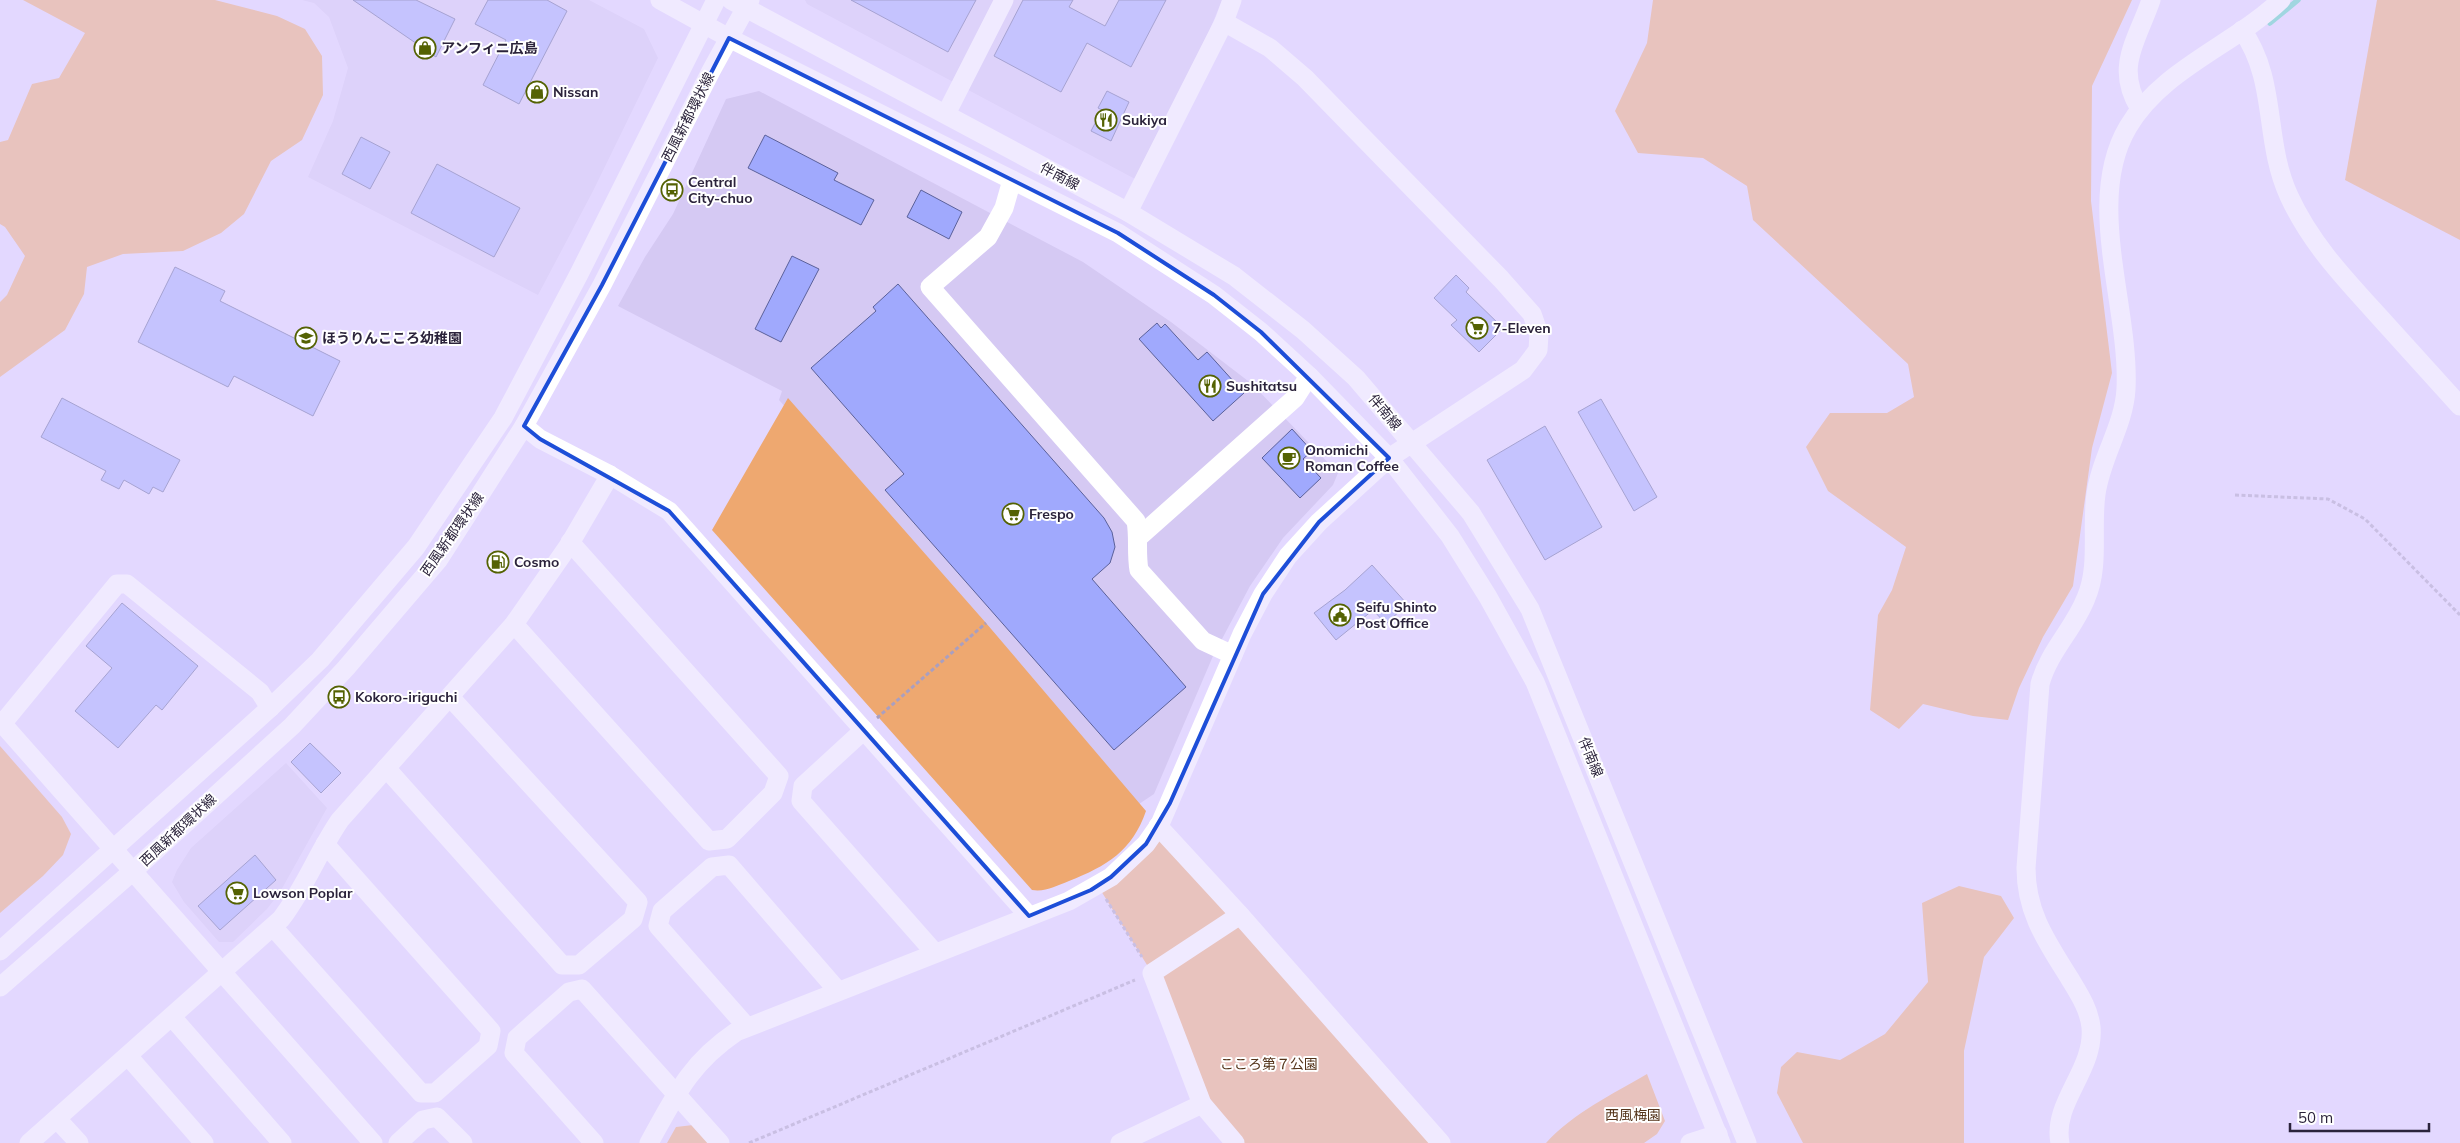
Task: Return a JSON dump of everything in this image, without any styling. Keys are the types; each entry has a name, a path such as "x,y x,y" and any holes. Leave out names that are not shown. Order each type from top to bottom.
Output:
{"street":[{"name":"伴南線","path":"660,0 729,38 1118,233 1214,295 1261,332 1309,376 1389,458 1450,536 1488,597 1535,682 1719,1138"},
{"name":"西風新都環状線","path":"0,951 270,708 320,660 416,547 503,418 584,265 716,0"},
{"path":"946,114 1004,0"},
{"path":"1128,212 1224,22 1232,0"},
{"path":"2144,105 2129,83 2127,66 2151,0"},
{"path":"2060,1143 2061,1118 2088,1058 2091,1026 2085,1005 2036,922 2028,895 2026,868 2040,684 2048,660 2080,610 2090,590 2093,567 2096,493 2099,477 2117,431 2125,402 2126,371 2109,213 2109,183 2121,141 2144,105 2185,71 2281,0"},
{"name":"伴南線","path":"742,3 1128,212 1234,276 1303,330 1356,378 1471,513 1530,609 1747,1143"},
{"name":"西風新都環状線","path":"0,987 133,871 292,726 346,668 439,558 524,426 602,286 729,38 742,3"},
{"path":"649,1143 677,1093 703,1057 719,1044 747,1027 1070,901 1098,886 1130,862 1158,826 1233,655 1263,594 1288,556 1319,522 1389,458 1523,370 1538,350 1539,334 1532,314 1305,78 1270,48 1224,22"},
{"path":"2242,30 2260,63 2265,78 2272,141 2279,168 2301,220 2334,266 2460,406"},
{"path":"1012,180 1004,208 988,237 930,287 1136,520 1139,537 1137,559 1139,570 1203,641 1233,655"},
{"path":"1139,537 1295,398 1309,376"},
{"path":"524,426 540,439 610,475 669,511 1029,916"},
{"path":"29,1143 273,927 294,902 325,844 346,813 514,624 570,542 610,475"},
{"path":"514,624 708,841 727,838 774,793 779,776 570,542"},
{"path":"270,708 260,692 127,584 117,584 1,722 373,1143"},
{"path":"386,768 562,965 579,965 633,919 638,902 450,697"},
{"path":"864,730 803,786 801,802 935,953"},
{"path":"1158,826 1240,915 1441,1143"},
{"path":"273,927 421,1093 435,1092 488,1046 491,1031 325,844"},
{"path":"747,1027 658,926 662,911 712,867 729,865 838,991"},
{"path":"1235,1143 1202,1104 1152,973 1240,915"},
{"path":"594,1143 514,1053 517,1038 569,992 582,990 677,1093 720,1143"},
{"path":"172,1017 282,1143"},
{"path":"128,1056 204,1143"},
{"path":"1120,1143 1202,1104"},
{"path":"398,1143 423,1121 437,1117 463,1143"},
{"path":"57,1119 78,1143"},
{"path":"1690,1143 1719,1138"}],"path":[{"path":"2235,495 2328,499 2365,519 2427,579 2460,615"},
{"path":"864,730 986,623"},
{"path":"749,1143 1152,973 1098,886"}],"highlighted area":[{"path":"729,38 1118,233 1214,295 1261,332 1389,458 1319,522 1263,594 1170,803 1146,844 1111,877 1091,890 1029,916 669,511 540,439 524,426 602,285"}],"shaded area":[{"path":"302,0 589,0 644,29 658,58 593,191 538,295 308,177 333,121 348,68 329,17 314,3"},
{"path":"805,0 1222,0 1165,138 1137,180 807,4"},
{"path":"759,91 1083,262 1171,322 1252,384 1338,473 1333,485 1283,538 1250,586 1213,656 1154,794 1124,814 968,613 779,400 782,391 618,306 645,257 673,214 726,99"},
{"path":"286,763 327,808 280,892 267,909 233,942 219,942 184,902 172,882 191,848"}],"green space":[{"path":"23,0 215,0 277,16 305,29 322,56 323,95 302,140 271,161 244,214 221,233 183,251 123,254 87,267 84,294 65,330 0,377 0,302 7,295 25,256 5,227 0,224 0,142 8,140 32,84 59,78 85,33"},
{"path":"1653,0 2132,0 2092,86 2091,201 2112,373 2092,448 2073,586 2043,637 2019,688 2008,720 1973,716 1923,704 1899,729 1870,710 1878,615 1892,590 1906,547 1828,491 1806,447 1830,413 1887,413 1914,397 1908,364 1753,220 1747,186 1703,158 1638,153 1615,111 1647,43"},
{"path":"2377,0 2460,0 2460,240 2345,180"},
{"path":"788,398 986,623 1146,811 1140,825 1126,847 1106,863 1055,887 1032,890 712,530"},
{"path":"0,746 62,817 71,834 63,855 43,876 0,913"},
{"name":"こころ第７公園","path":"1158,826 1441,1143 1236,1143 1202,1104 1152,973 1098,886"},
{"path":"1959,886 2001,896 2014,918 1984,957 1964,1051 1964,1143 1803,1143 1777,1093 1781,1067 1797,1052 1840,1060 1885,1034 1928,982 1922,903"},
{"name":"西風梅園","path":"1647,1074 1665,1121 1657,1134 1644,1143 1546,1143 1568,1122 1581,1113"},
{"path":"693,1125 709,1143 667,1143 676,1127"}],"building":[{"path":"353,0 416,0 455,19 436,57"},
{"path":"488,0 547,0 567,11 519,104 483,85 506,40 475,24"},
{"path":"851,0 976,0 948,52"},
{"path":"1023,0 1073,0 1069,7 1105,26 1119,0 1166,0 1131,67 1087,43 1061,92 994,56"},
{"path":"1107,91 1129,102 1111,141 1091,131 1102,110 1098,108"},
{"path":"765,135 838,173 834,180 874,200 861,225 748,168"},
{"path":"361,137 390,152 370,189 342,174"},
{"path":"437,164 520,208 494,257 411,213"},
{"path":"921,190 962,212 949,239 907,217"},
{"path":"792,256 819,269 781,342 755,329"},
{"path":"175,267 225,291 220,301 340,361 313,416 234,376 228,387 138,342"},
{"path":"1456,275 1469,288 1466,292 1503,328 1479,352 1451,325 1457,320 1434,298"},
{"path":"898,284 1104,518 1112,532 1115,547 1110,563 1092,579 1186,687 1114,750 885,490 904,474 811,368 876,311 873,307"},
{"path":"1157,323 1161,328 1165,324 1198,360 1207,352 1244,393 1213,421 1139,339"},
{"path":"62,398 180,460 163,492 153,487 149,494 124,480 119,489 101,480 106,471 41,437"},
{"path":"1601,399 1657,497 1634,511 1578,412"},
{"path":"1545,426 1602,527 1545,560 1487,460"},
{"path":"1292,429 1312,451 1303,459 1321,478 1300,498 1262,458"},
{"path":"1372,565 1407,604 1386,624 1373,610 1336,640 1314,613 1345,590"},
{"path":"122,603 198,666 162,710 156,705 118,748 75,711 112,668 86,646"},
{"path":"310,743 341,773 321,793 291,762"},
{"name":"Lowson Poplar","path":"255,855 276,880 220,930 198,906"}],"waterway":[{"path":"2270,23 2298,0"}],"place":[{"name":"アンフィニ広島","path":"425,48"},
{"name":"Nissan","path":"537,92"},
{"name":"Sukiya","path":"1106,120"},
{"name":"Central City-chuo","path":"672,190"},
{"name":"7-Eleven","path":"1477,328"},
{"name":"ほうりんこころ幼稚園","path":"306,338"},
{"name":"Sushitatsu","path":"1210,386"},
{"name":"Onomichi Roman Coffee","path":"1289,458"},
{"name":"Frespo","path":"1013,514"},
{"name":"Cosmo","path":"498,562"},
{"name":"Seifu Shinto Post Office","path":"1340,615"},
{"name":"Kokoro-iriguchi","path":"339,697"},
{"name":"Lowson Poplar","path":"237,893"}]}
